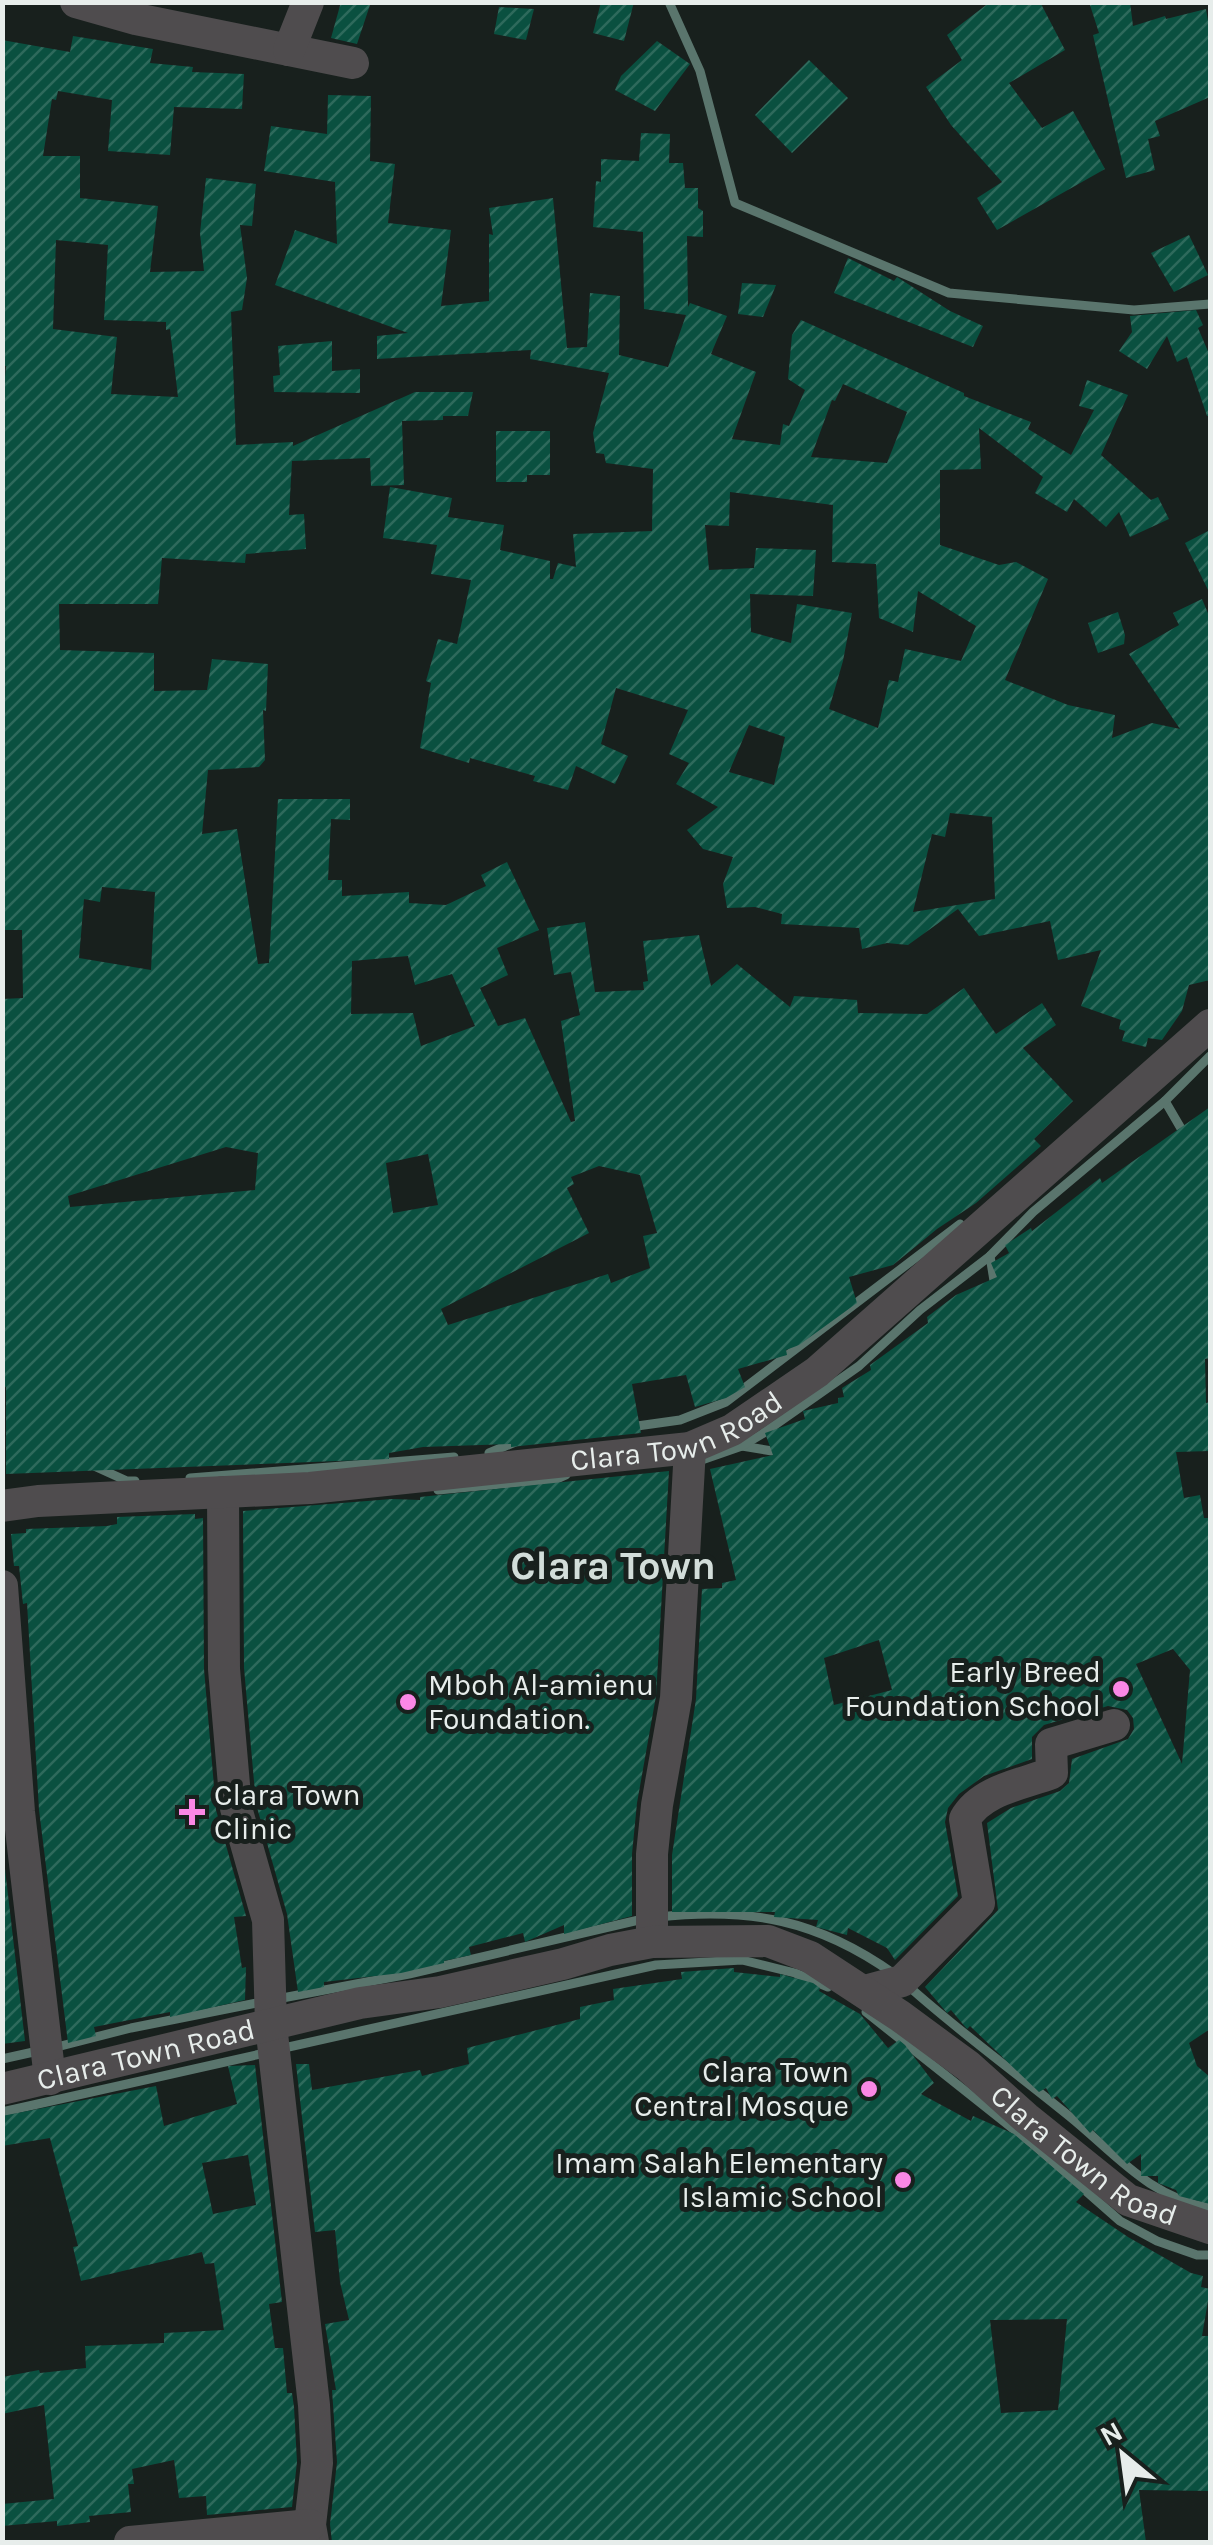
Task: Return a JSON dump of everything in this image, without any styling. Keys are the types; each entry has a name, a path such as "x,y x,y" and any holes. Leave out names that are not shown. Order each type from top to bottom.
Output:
{"street":[{"path":"76,2 136,19 353,63"},
{"path":"289,50 308,2"},
{"name":"Clara Town Road","path":"2,1506 310,1488 690,1448 732,1430 817,1372 1210,1025"},
{"path":"652,1942 652,1854 676,1698 690,1448"},
{"path":"130,2542 311,2534 317,2464 314,2405 271,2025 268,1920 236,1808 224,1668 223,1492"},
{"path":"2,1586 19,1812 49,2074"},
{"path":"865,1991 902,1980 979,1903 965,1819 969,1812 986,1796 1052,1773 1051,1744 1114,1726"},
{"name":"Clara Town Road","path":"2,2089 49,2074 360,2003 440,1992 610,1950 652,1942 768,1940 810,1957 865,1991 968,2066 1128,2200 1210,2228"}],"building":[{"path":"341,2 371,2 357,44 331,38"},
{"path":"601,2 634,2 624,41 593,33"},
{"path":"990,2 1040,2 1065,50 1009,83 1042,128 1073,111 1105,169 997,230 977,198 1002,182 951,125 926,87 962,60 947,35"},
{"path":"1089,2 1130,2 1133,26 1206,9 1210,97 1155,121 1160,136 1148,139 1155,170 1126,178 1093,35 1099,33"},
{"path":"499,7 534,9 526,40 494,34"},
{"path":"73,36 153,49 150,63 193,67 192,72 244,74 242,109 174,107 170,155 108,151 112,100 58,91 56,100 52,99 43,156 80,156 80,198 158,206 150,272 204,271 200,233 206,178 256,184 252,226 240,225 247,278 242,310 231,312 236,445 293,442 293,446 415,392 473,392 468,416 402,421 404,485 371,486 370,458 292,461 289,515 304,514 306,549 246,554 245,563 162,558 158,604 59,604 60,650 154,653 154,691 207,690 212,659 268,664 266,711 263,710 265,760 259,767 208,770 202,834 237,829 258,964 269,963 278,799 350,799 350,820 331,819 328,880 342,880 342,896 409,892 409,903 446,905 486,886 481,875 507,862 539,930 497,948 508,975 480,988 498,1026 525,1018 571,1122 575,1121 561,1021 580,1015 571,972 554,975 547,928 585,922 595,992 644,990 643,982 648,981 643,941 699,935 711,986 737,964 790,1007 794,996 857,1000 858,1013 927,1014 964,988 996,1034 1042,1003 1056,1025 1023,1048 1073,1101 1034,1139 1041,1146 976,1203 893,1265 849,1277 857,1303 799,1345 786,1350 787,1355 738,1369 745,1387 726,1398 695,1407 686,1375 632,1384 641,1433 511,1447 423,1447 389,1453 389,1459 6,1474 6,1387 2,1386 2,999 23,998 22,930 4,930 2,917 2,408 6,366 2,366 2,40 70,52","holes":["56,240 108,245 104,320 166,322 178,397 111,394 117,337 53,329","102,887 155,892 151,970 79,958 84,899 100,902","408,956 415,985 452,974 475,1026 421,1046 413,1013 351,1014 352,961","226,1147 258,1153 255,1190 70,1207 68,1196","428,1154 438,1205 393,1213 386,1163","599,1166 640,1175 657,1233 643,1236 650,1268 611,1283 608,1274 448,1325 441,1309 589,1233 567,1188 574,1184 571,1177"]},
{"path":"657,41 690,64 655,111 615,90 621,76"},
{"path":"809,60 848,98 792,153 755,115"},
{"path":"328,95 371,96 370,161 395,164 388,223 451,230 441,306 489,301 489,234 493,235 489,208 553,198 567,348 587,347 590,293 620,296 619,355 668,367 686,315 644,309 643,232 593,227 601,159 639,161 641,133 670,134 669,163 683,163 685,188 698,188 698,208 703,211 703,237 687,236 688,307 690,303 727,316 711,354 756,372 732,439 780,445 783,424 789,426 805,390 788,379 792,335 801,320 964,396 1031,422 1028,429 1071,455 1094,410 1079,406 1087,380 1128,395 1101,455 1151,500 1158,497 1169,519 1130,537 1119,512 1106,527 1074,499 1067,512 1035,493 1043,477 979,428 981,469 940,470 940,545 999,565 1016,562 1048,579 1005,680 1068,705 1115,715 1112,738 1152,723 1180,729 1129,654 1179,625 1173,613 1202,599 1210,618 1210,980 1189,985 1182,1011 1162,1040 1148,1038 1146,1047 1122,1041 1125,1031 1119,1029 1121,1020 1081,1006 1101,950 1058,960 1050,921 979,936 958,909 908,945 887,943 862,949 859,928 781,924 782,914 755,907 727,908 723,884 733,857 703,849 687,830 718,807 676,784 689,763 669,754 688,710 616,688 601,744 628,756 615,784 576,766 568,790 533,781 535,776 420,748 431,683 426,681 438,639 457,644 471,580 431,574 437,545 383,538 390,487 452,498 448,517 504,525 500,550 550,561 553,579 558,563 576,567 573,534 652,531 653,469 606,463 604,454 596,453 593,433 609,373 530,359 531,350 377,359 377,336 408,333 275,285 295,230 337,244 335,182 264,171 271,126 327,134","holes":["843,384 907,412 887,463 811,457 832,400 835,401","730,492 833,505 832,562 876,564 879,618 913,632 918,591 976,626 961,661 905,649 898,682 889,680 878,728 829,709 852,613 797,604 791,643 751,632 750,594 813,596 816,550 756,548 754,568 709,570 705,525 729,526","749,725 785,737 774,785 729,772","950,813 992,817 995,899 913,912 932,834 945,837"]},
{"path":"1189,235 1208,275 1174,292 1151,253"},
{"path":"848,258 894,281 897,277 950,311 983,326 973,347 834,293"},
{"path":"742,283 776,285 763,317 738,314"},
{"path":"1196,310 1203,325 1198,328 1210,356 1210,416 1187,357 1177,362 1167,336 1147,369 1119,351 1132,332 1130,316"},
{"path":"332,341 332,371 360,369 360,393 274,392 273,376 280,375 278,346"},
{"path":"496,431 550,431 550,475 527,475 527,482 496,482"},
{"path":"1210,530 1210,594 1185,543"},
{"path":"1118,612 1124,644 1098,653 1088,623"},
{"path":"1210,1107 1210,1358 1205,1359 1210,1451 1176,1452 1184,1498 1200,1495 1204,1518 1210,1518 1210,2029 1189,2043 1197,2066 1210,2077 1210,2204 1179,2196 1176,2190 1158,2183 1158,2176 1141,2176 1141,2154 1127,2164 1093,2130 1090,2133 1057,2096 1052,2099 1046,2088 1039,2092 970,2026 967,2029 951,2010 947,2013 925,1987 998,1910 987,1823 1011,1808 1060,1791 1069,1783 1072,1759 1128,1739 1134,1729 1127,1710 1108,1706 1044,1725 1032,1737 1032,1759 984,1776 959,1794 948,1808 945,1822 958,1896 895,1960 887,1948 848,1928 847,1935 816,1927 818,1920 774,1917 775,1912 672,1912 672,1855 696,1699 702,1589 722,1588 722,1583 736,1580 710,1469 773,1455 765,1433 805,1419 803,1411 838,1403 838,1398 844,1397 842,1388 871,1370 870,1365 928,1323 927,1317 956,1295 997,1277 991,1263 1009,1253 1005,1245 1031,1228 1032,1231 1100,1178 1102,1183","holes":["879,1640 892,1690 834,1705 824,1658","1173,1649 1190,1670 1182,1764 1136,1664"]},
{"path":"669,1471 656,1696 637,1803 632,1916 564,1934 564,1925 525,1942 523,1933 469,1947 471,1955 444,1963 401,1973 324,1982 324,1987 298,1992 287,1914 256,1804 244,1668 243,1511 420,1500"},
{"path":"195,1514 195,1519 203,1518 204,1669 216,1810 246,1916 234,1917 242,1968 246,1967 245,2000 170,2017 170,2012 94,2027 96,2036 68,2043 39,1810 27,1603 23,1604 19,1566 14,1566 11,1534 26,1533 26,1529 107,1526 117,1524 117,1517"},
{"path":"2,1843 25,2041 2,2044"},
{"path":"734,1968 734,1972 780,1974 813,1983 819,1991 860,2014 888,2048 899,2040 905,2045 934,2083 921,2094 971,2121 973,2116 1014,2134 1084,2194 1076,2202 1128,2237 1203,2276 1201,2287 1210,2289 1202,2336 1210,2336 1210,2491 1139,2490 1146,2542 332,2542 330,2524 337,2462 332,2390 336,2390 325,2324 349,2320 340,2282 335,2230 315,2232 296,2064 309,2064 312,2090 420,2070 422,2076 469,2064 467,2048 580,2019 580,2007 614,2000 613,1989 682,1979 681,1972","holes":["1067,2319 1058,2410 1001,2413 990,2320"]},
{"path":"255,2065 282,2302 269,2304 275,2348 283,2348 287,2393 292,2393 294,2407 297,2462 292,2507 207,2515 206,2496 179,2498 174,2460 132,2469 134,2484 128,2484 131,2512 89,2516 90,2522 57,2526 57,2521 2,2526 2,2504 54,2499 44,2405 2,2414 2,2377 39,2370 40,2373 86,2368 85,2346 164,2343 164,2333 224,2330 214,2263 205,2264 202,2252 81,2281 73,2247 78,2246 50,2138 2,2146 2,2116 156,2086 164,2126 237,2104 228,2066","holes":["248,2155 256,2205 213,2214 202,2163"]}],"waterway":[{"path":"669,2 700,71 735,203 949,293 1134,310 1210,304"},
{"path":"696,1462 742,1446 859,1366 920,1310 990,1256 1033,1212 1165,1101 1210,1056"},
{"path":"1165,1101 1186,1137"},
{"path":"630,1427 680,1420 726,1402 960,1224"},
{"path":"990,1256 995,1287"},
{"path":"489,1453 520,1440"},
{"path":"742,1446 784,1449"},
{"path":"190,1478 454,1457"},
{"path":"94,1466 135,1481"},
{"path":"438,1490 566,1475"},
{"path":"658,1917 723,1914 782,1922 838,1941 894,1974"},
{"path":"277,1999 409,1974 643,1919"},
{"path":"284,2048 656,1965 742,1960 795,1973 828,1987"},
{"path":"906,1984 1134,2172 1169,2194 1210,2208"},
{"path":"53,2048 262,2002"},
{"path":"866,2012 1036,2147 1120,2221 1157,2241 1197,2255 1210,2255"},
{"path":"2,2059 38,2051"},
{"path":"2,2112 265,2053"}],"place":[{"name":"Early Breed Foundation School","path":"1121,1689"},
{"name":"Mboh Al-amienu Foundation.","path":"408,1702"},
{"name":"Clara Town Clinic","path":"192,1812"},
{"name":"Clara Town Central Mosque","path":"869,2089"},
{"name":"Imam Salah Elementary Islamic School","path":"903,2180"}],"district":[{"name":"Clara Town","path":"613,1565"}]}
